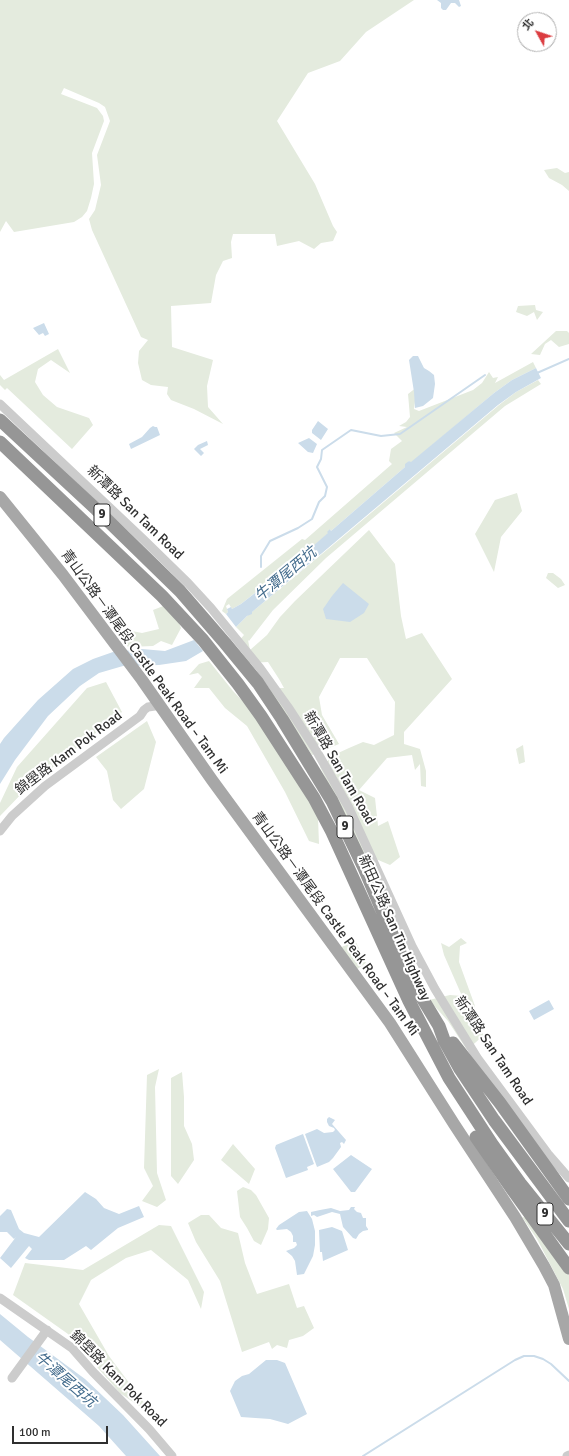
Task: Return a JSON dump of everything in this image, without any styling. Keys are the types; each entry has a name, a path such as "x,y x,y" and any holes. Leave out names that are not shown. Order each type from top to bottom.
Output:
{"highway":[{"name":"新田公路 San Tin Highway","path":"0,420 96,509 180,591 205,611 230,639 282,719 332,801 364,868 413,983 439,1026 444,1040 460,1069 498,1126 569,1221"},
{"name":"新田公路 San Tin Highway","path":"0,442 133,567 190,626 215,655 257,709 314,798 349,866 409,1001 449,1078 492,1144 520,1183 569,1244"},
{"path":"349,866 363,915 411,1025 428,1058 480,1143 569,1268"},
{"path":"439,1026 500,1103 569,1199"}],"main road":[{"name":"青山公路－潭尾段 Castle Peak Road – Tam Mi","path":"0,497 142,680 157,705 380,1009 401,1040 515,1217 544,1266 554,1285 569,1339"}],"street":[{"name":"新潭路 San Tam Road","path":"0,404 143,539 205,611"},
{"name":"新潭路 San Tam Road","path":"230,639 288,707 316,750 349,808 412,946 439,995 478,1059 548,1154 569,1178"},
{"name":"錦壆路 Kam Pok Road","path":"0,831 12,816 45,786 140,716 148,707 157,705"},
{"name":"錦壆路 Kam Pok Road","path":"0,1298 72,1348 172,1456"},
{"path":"14,1375 47,1330"}],"shaded area":[{"path":"0,0 414,0 366,32 340,61 308,73 277,121 315,184 337,232 333,241 321,243 314,249 299,241 277,246 275,234 233,234 231,242 232,258 223,261 216,275 211,303 171,306 172,347 213,360 207,386 208,407 223,424 194,409 171,400 167,394 168,387 151,385 142,380 138,363 139,351 148,340 141,337 92,230 89,219 95,210 101,185 97,155 110,121 105,107 64,88 61,94 97,108 103,116 104,121 92,153 94,184 87,211 82,217 74,222 14,232 6,221 0,232"},
{"path":"557,168 565,173 569,172 569,191 562,185 549,178 544,170"},
{"path":"535,305 536,310 543,312 537,320 534,312 527,316 516,312 518,306"},
{"path":"556,331 567,331 569,333 569,344 559,347 551,340 545,344 540,355 531,354"},
{"path":"58,349 70,373 51,360 38,369 35,382 43,395 57,407 89,418 93,425 72,449 7,388 5,390 0,385 0,375 4,380"},
{"path":"533,362 536,368 512,380 494,393 411,463 409,461 405,467 331,531 330,529 329,533 241,604 232,609 229,604 226,606 228,612 226,614 222,611 227,599 302,539 305,540 392,464 389,461 391,449 402,441 394,433 407,427 399,426 406,422 410,417 408,394 417,387 414,409 419,411 473,390 482,383 489,372 493,378 498,377 495,383"},
{"path":"538,380 541,384 505,406 326,558 273,610 249,641 248,640 250,650 267,635 280,617 295,601 369,530 395,564 401,616 406,639 422,633 452,679 404,732 404,744 420,749 426,771 426,787 421,786 420,764 415,770 412,755 387,758 359,790 375,798 378,826 388,821 400,857 390,865 364,854 320,767 336,754 349,748 363,742 374,745 394,735 395,702 367,658 340,658 319,697 322,715 339,744 312,755 270,691 271,688 284,688 279,679 268,662 249,663 236,644 244,635 236,627 247,616 499,405 516,392"},
{"path":"517,493 522,511 501,537 494,572 475,534 495,500"},
{"path":"548,573 553,573 561,579 565,585 558,588 546,578"},
{"path":"166,605 175,613 181,628 172,645 161,641 153,646 128,647 110,622 119,614 132,631 142,633 159,629 153,610"},
{"path":"209,661 233,691 253,712 288,764 318,818 319,844 309,841 285,792 247,726 225,708 209,688 194,688 202,677 198,673 189,675 199,664"},
{"path":"106,682 122,712 27,788 0,816 0,803 17,767 87,688"},
{"path":"147,721 156,742 144,789 121,809 113,800 107,771 96,757"},
{"path":"523,745 525,762 519,764 516,749"},
{"path":"461,938 467,943 460,946 459,962 475,1006 473,1022 484,1035 467,1050 448,1021 429,1000 450,995 462,996 444,955 441,943 449,947"},
{"path":"355,940 366,963 356,970 340,948"},
{"path":"159,1069 155,1087 157,1173 166,1200 157,1207 142,1201 153,1186 144,1168 147,1075"},
{"path":"182,1072 184,1126 192,1144 194,1160 178,1184 171,1176 171,1078"},
{"path":"233,1144 255,1169 249,1184 221,1160"},
{"path":"243,1187 251,1190 256,1195 269,1218 268,1229 261,1245 254,1241 240,1217 237,1191"},
{"path":"201,1215 209,1215 221,1228 238,1233 245,1263 257,1294 289,1284 297,1308 304,1306 314,1328 303,1336 289,1340 287,1348 277,1345 272,1349 269,1342 242,1352 220,1281 196,1242 188,1223"},
{"path":"522,1217 527,1218 569,1275 569,1309 563,1289 537,1239"},
{"path":"159,1225 171,1226 204,1292 201,1309 188,1280 151,1250 126,1258 91,1280 79,1304 109,1356 148,1408 139,1406 120,1393 68,1334 13,1295 25,1263 83,1270"}],"water":[{"path":"437,0 459,0 461,6 459,7 455,3 451,3 446,10 443,10 441,8 441,3"},
{"path":"44,323 49,334 45,336 43,333 39,335 33,328"},
{"path":"413,356 418,356 424,368 434,375 435,384 433,398 423,406 415,408 409,360"},
{"path":"536,368 541,378 516,392 498,405 252,612 252,614 247,616 236,627 226,614 228,612 227,609 231,607 232,609 241,604 269,582 268,580 271,580 306,552 328,533 327,532 330,529 331,531 405,467 405,464 409,461 411,462 494,393 512,380"},
{"path":"318,421 328,429 321,440 312,433 312,430"},
{"path":"153,426 157,427 160,435 131,449 129,444 142,437"},
{"path":"309,438 317,444 313,453 308,452 298,443"},
{"path":"207,441 208,445 200,449 204,453 201,456 194,449 198,445"},
{"path":"343,583 369,604 364,613 350,622 326,619 323,609"},
{"path":"194,640 203,651 186,661 159,665 123,666 99,673 80,686 48,716 15,760 0,784 0,744 38,700 73,669 93,659 113,652 142,649 165,651"},
{"path":"549,1000 554,1009 534,1020 529,1011"},
{"path":"329,1117 335,1120 332,1124 346,1140 344,1144 342,1142 340,1143 341,1147 329,1162 317,1167 305,1134 317,1129 324,1133 333,1132 335,1130 334,1128 329,1126 327,1122"},
{"path":"303,1134 314,1164 307,1167 308,1170 286,1178 275,1148 276,1145"},
{"path":"351,1155 372,1169 355,1192 351,1192 333,1169"},
{"path":"85,1192 96,1199 104,1208 119,1214 139,1206 144,1217 118,1228 91,1250 86,1246 64,1260 29,1260 25,1258 32,1249 29,1246 11,1268 0,1258 16,1237 14,1239 7,1232 0,1232 0,1216 7,1209 11,1210 19,1229 24,1233 39,1237"},
{"path":"351,1207 355,1207 354,1209 361,1213 363,1218 366,1218 366,1226 368,1229 359,1234 356,1239 353,1238 343,1227 340,1214 332,1212 317,1217 314,1215 311,1216 311,1212 331,1208 340,1211 349,1210"},
{"path":"307,1211 312,1219 315,1231 315,1245 313,1256 304,1274 297,1275 295,1261 286,1251 294,1248 297,1245 296,1242 293,1242 293,1236 287,1229 276,1229 279,1225 299,1212"},
{"path":"332,1227 342,1231 348,1250 323,1261 322,1252 320,1252 319,1230"},
{"path":"0,1314 28,1337 85,1379 123,1415 160,1456 126,1456 99,1426 0,1340"},
{"path":"266,1360 277,1360 285,1363 307,1414 288,1424 270,1419 241,1417 230,1391 235,1381 242,1376 249,1374"}],"waterway":[{"name":"牛潭尾西坑","path":"537,373 569,359"},
{"path":"261,567 261,556 270,541 298,528 312,519 319,502 325,496 327,487 317,467 321,459 322,450 351,430 381,436 400,434 485,375"},
{"path":"363,1456 515,1360 524,1356 534,1356 543,1359 551,1364 569,1381"}]}
